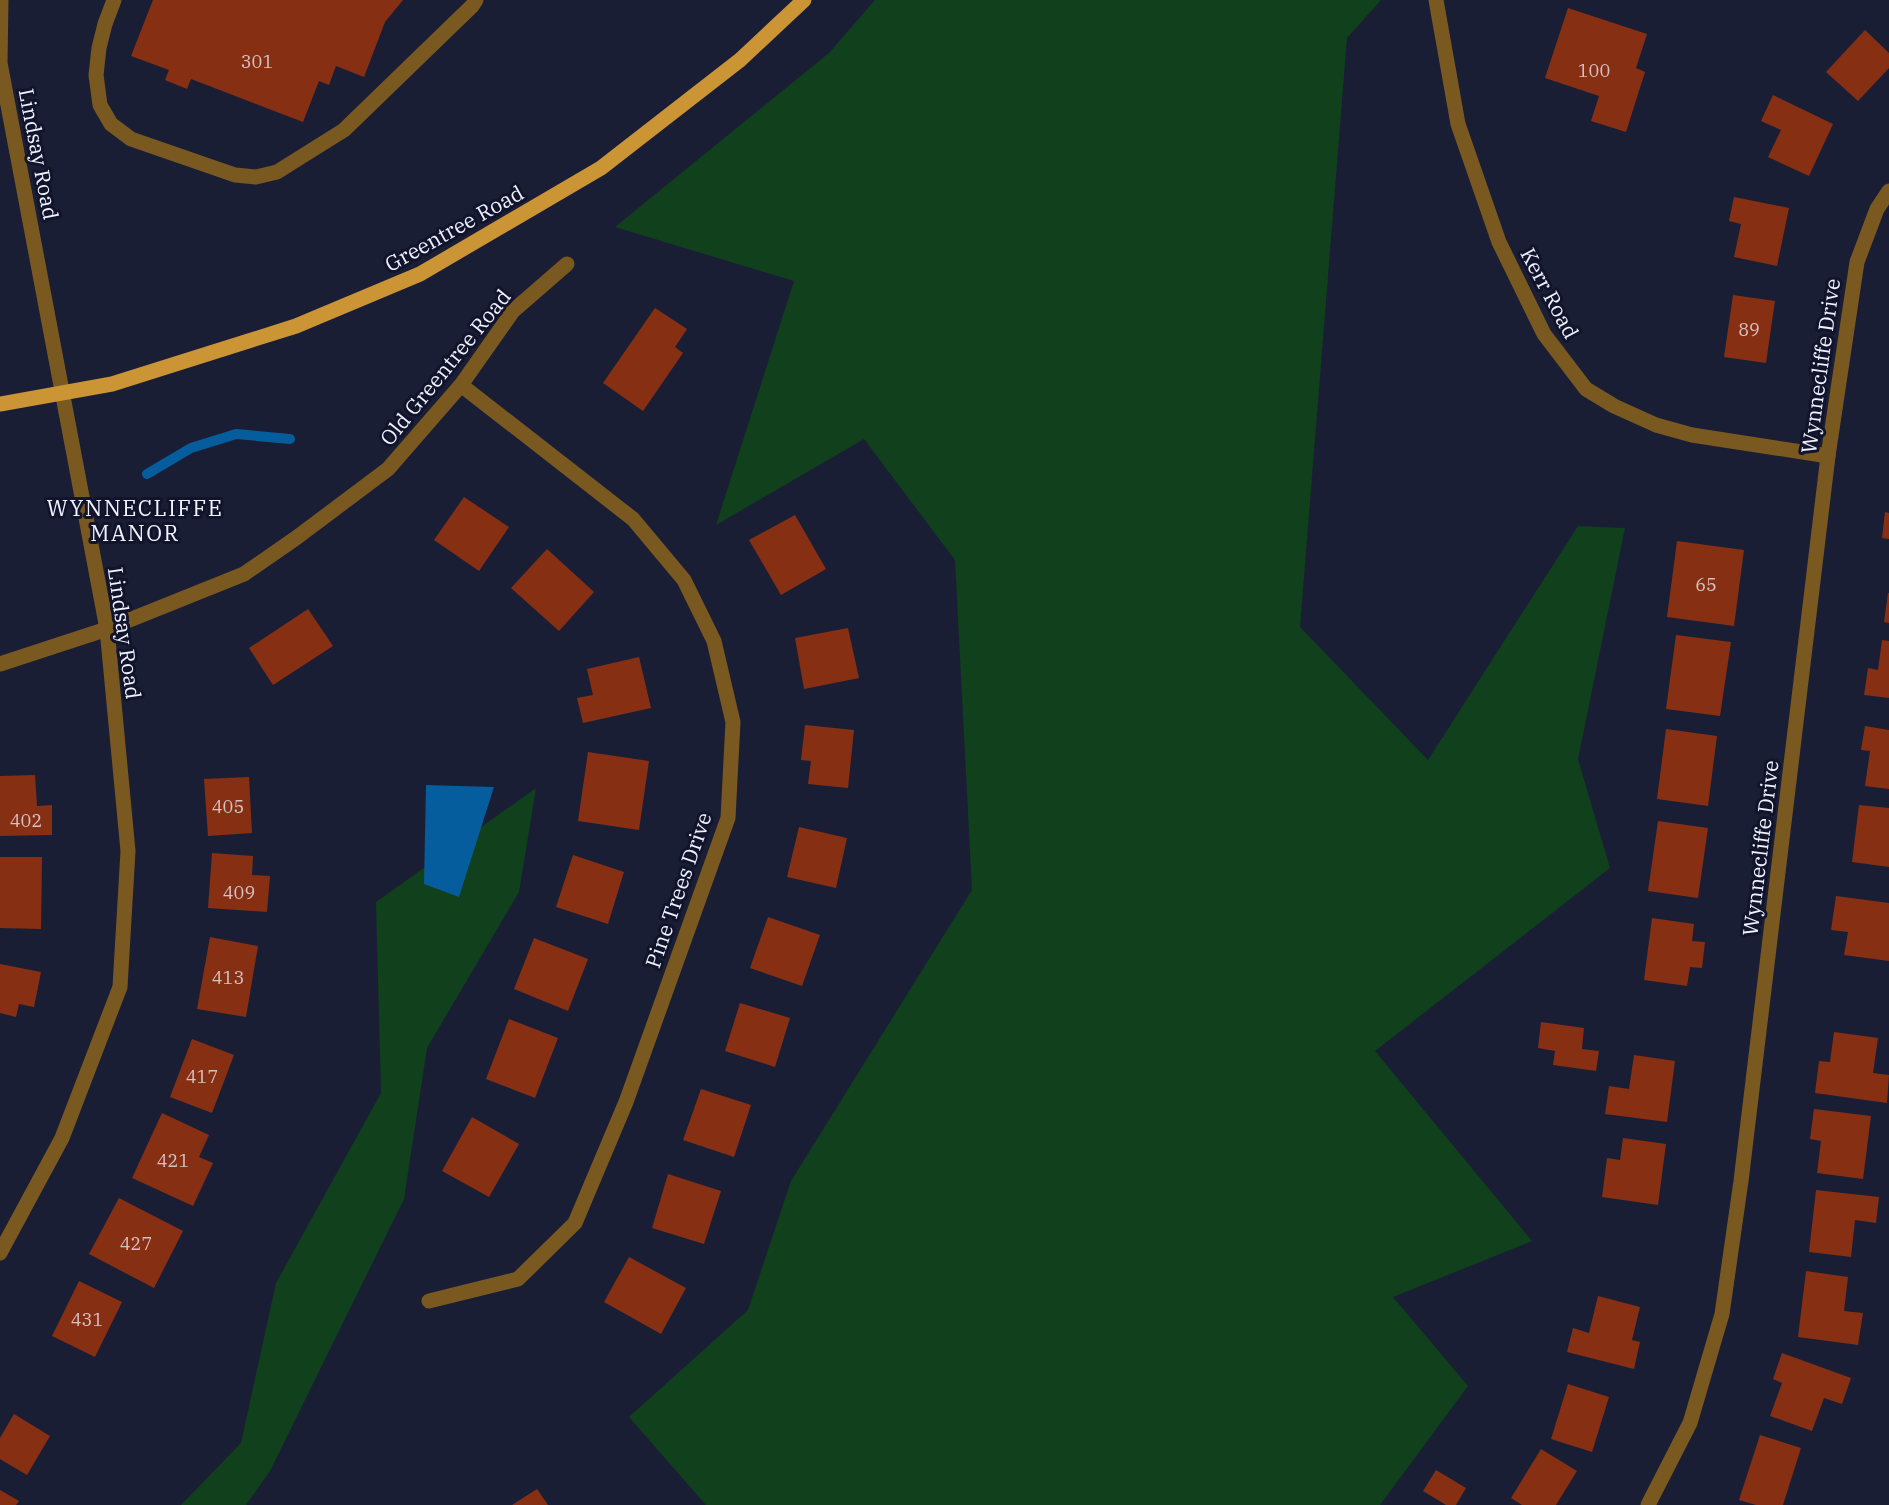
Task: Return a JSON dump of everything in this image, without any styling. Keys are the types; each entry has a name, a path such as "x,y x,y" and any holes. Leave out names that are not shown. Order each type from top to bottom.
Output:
{"main road":[{"name":"Greentree Road","path":"0,404 112,384 296,326 420,274 601,168 740,60 804,0"}],"street":[{"name":"Lindsay Road","path":"0,1253 62,1138 120,987 128,851 107,629 0,63 1,0"},
{"path":"114,0 99,48 96,75 100,105 111,124 131,138 235,175 256,177 277,172 344,130 476,0"},
{"name":"Kerr Road","path":"1436,0 1458,124 1499,242 1544,334 1586,389 1614,406 1656,425 1692,435 1828,456"},
{"name":"Wynnecliffe Drive","path":"1648,1505 1690,1423 1722,1314 1741,1181 1828,456 1857,262 1877,209 1889,191"},
{"name":"Old Greentree Road","path":"0,664 107,629 244,574 296,538 388,470 461,385 513,311 567,264"},
{"name":"Pine Trees Drive","path":"429,1301 518,1279 575,1223 626,1102 728,818 733,722 714,641 684,580 633,519 461,385"}],"green space":[{"path":"875,0 1381,0 1347,38 1300,627 1428,760 1578,526 1625,528 1578,759 1610,868 1375,1051 1532,1241 1393,1297 1468,1386 1380,1505 706,1505 629,1417 748,1310 791,1181 972,890 955,560 864,439 716,525 794,281 615,227 829,53"},
{"path":"536,788 519,892 427,1048 404,1199 270,1471 246,1505 181,1505 241,1443 276,1283 381,1093 376,902"}],"water":[{"path":"426,785 494,787 459,897 424,884"}],"building":[{"path":"153,0 403,0 385,22 364,77 336,66 329,85 319,81 303,122 191,79 187,89 165,80 169,70 131,56"},
{"path":"1568,8 1647,34 1636,68 1645,72 1626,132 1591,121 1599,96 1545,78"},
{"path":"1865,30 1889,53 1889,68 1858,101 1826,72"},
{"path":"1773,95 1833,124 1809,176 1768,157 1781,130 1761,121"},
{"path":"1734,197 1789,208 1777,266 1734,257 1741,224 1729,221"},
{"path":"1733,295 1775,301 1766,363 1724,357"},
{"path":"655,308 687,329 675,347 683,353 643,411 603,383"},
{"path":"464,497 509,527 479,571 434,540"},
{"path":"1885,512 1889,513 1889,539 1882,538"},
{"path":"795,515 826,569 781,595 749,540"},
{"path":"1677,541 1744,550 1734,626 1667,617"},
{"path":"547,549 594,592 559,631 511,588"},
{"path":"1889,593 1889,623 1884,622"},
{"path":"308,609 333,646 273,685 249,648"},
{"path":"848,628 859,678 804,689 795,638"},
{"path":"1676,635 1731,642 1720,716 1666,709"},
{"path":"1882,640 1889,641 1889,698 1864,695 1868,668 1878,670"},
{"path":"639,657 651,708 583,723 577,698 593,695 587,669"},
{"path":"805,725 854,730 848,788 808,784 811,761 801,760"},
{"path":"1865,726 1889,730 1889,789 1865,786 1870,751 1861,750"},
{"path":"1666,729 1717,736 1708,806 1657,799"},
{"path":"588,752 649,761 639,830 578,821"},
{"path":"35,775 37,806 52,805 52,835 0,836 0,776"},
{"path":"249,777 252,833 208,836 204,779"},
{"path":"1859,805 1889,808 1889,867 1852,862"},
{"path":"1658,821 1708,828 1698,898 1648,891"},
{"path":"799,827 847,838 836,888 787,877"},
{"path":"212,853 253,856 252,875 270,876 267,912 208,908"},
{"path":"573,855 624,872 608,924 556,907"},
{"path":"0,857 42,857 41,929 0,928"},
{"path":"1836,896 1889,903 1889,961 1844,955 1848,932 1831,930"},
{"path":"768,917 820,935 802,986 750,968"},
{"path":"1652,918 1694,924 1692,941 1705,942 1702,968 1690,967 1687,986 1644,980"},
{"path":"210,937 258,946 246,1017 197,1009"},
{"path":"534,938 588,959 568,1011 514,989"},
{"path":"0,964 41,972 34,1007 19,1004 16,1017 0,1013"},
{"path":"740,1003 790,1018 775,1067 725,1051"},
{"path":"509,1019 558,1038 535,1098 486,1079"},
{"path":"1541,1022 1584,1028 1582,1049 1599,1051 1596,1071 1553,1065 1555,1051 1538,1048"},
{"path":"1834,1032 1878,1038 1873,1073 1889,1075 1887,1103 1815,1093 1819,1061 1830,1062"},
{"path":"192,1039 234,1055 212,1113 170,1097"},
{"path":"1634,1055 1675,1061 1667,1122 1605,1114 1609,1086 1629,1089"},
{"path":"701,1089 751,1105 734,1157 683,1140"},
{"path":"1814,1109 1871,1116 1863,1179 1817,1173 1821,1141 1810,1139"},
{"path":"162,1113 209,1135 199,1157 213,1163 193,1206 132,1178"},
{"path":"472,1117 519,1144 489,1197 442,1171"},
{"path":"1623,1138 1666,1144 1658,1205 1602,1197 1607,1158 1620,1160"},
{"path":"668,1174 721,1191 704,1244 652,1228"},
{"path":"1816,1190 1879,1197 1876,1223 1855,1220 1851,1257 1809,1252"},
{"path":"119,1198 183,1231 154,1288 89,1254"},
{"path":"629,1257 686,1288 661,1334 604,1302"},
{"path":"1806,1271 1848,1277 1844,1311 1863,1313 1858,1345 1798,1337"},
{"path":"79,1281 122,1302 95,1357 52,1336"},
{"path":"1598,1296 1640,1307 1632,1340 1640,1342 1634,1369 1567,1352 1573,1328 1589,1333"},
{"path":"1782,1353 1851,1378 1842,1404 1824,1398 1812,1431 1770,1416 1782,1383 1773,1379"},
{"path":"1568,1384 1609,1397 1592,1452 1551,1439"},
{"path":"14,1414 50,1436 27,1475 0,1459 0,1438"},
{"path":"1760,1435 1801,1448 1783,1505 1756,1505 1739,1500"},
{"path":"1541,1449 1577,1471 1556,1505 1522,1505 1511,1498"},
{"path":"1436,1470 1466,1488 1456,1505 1446,1505 1423,1491"},
{"path":"537,1489 548,1505 512,1505"},
{"path":"0,1490 19,1501 16,1505 0,1505"}],"waterway":[{"path":"147,474 191,448 236,434 290,439"}],"district":[{"name":"WYNNECLIFFE MANOR","path":"135,520"}]}
